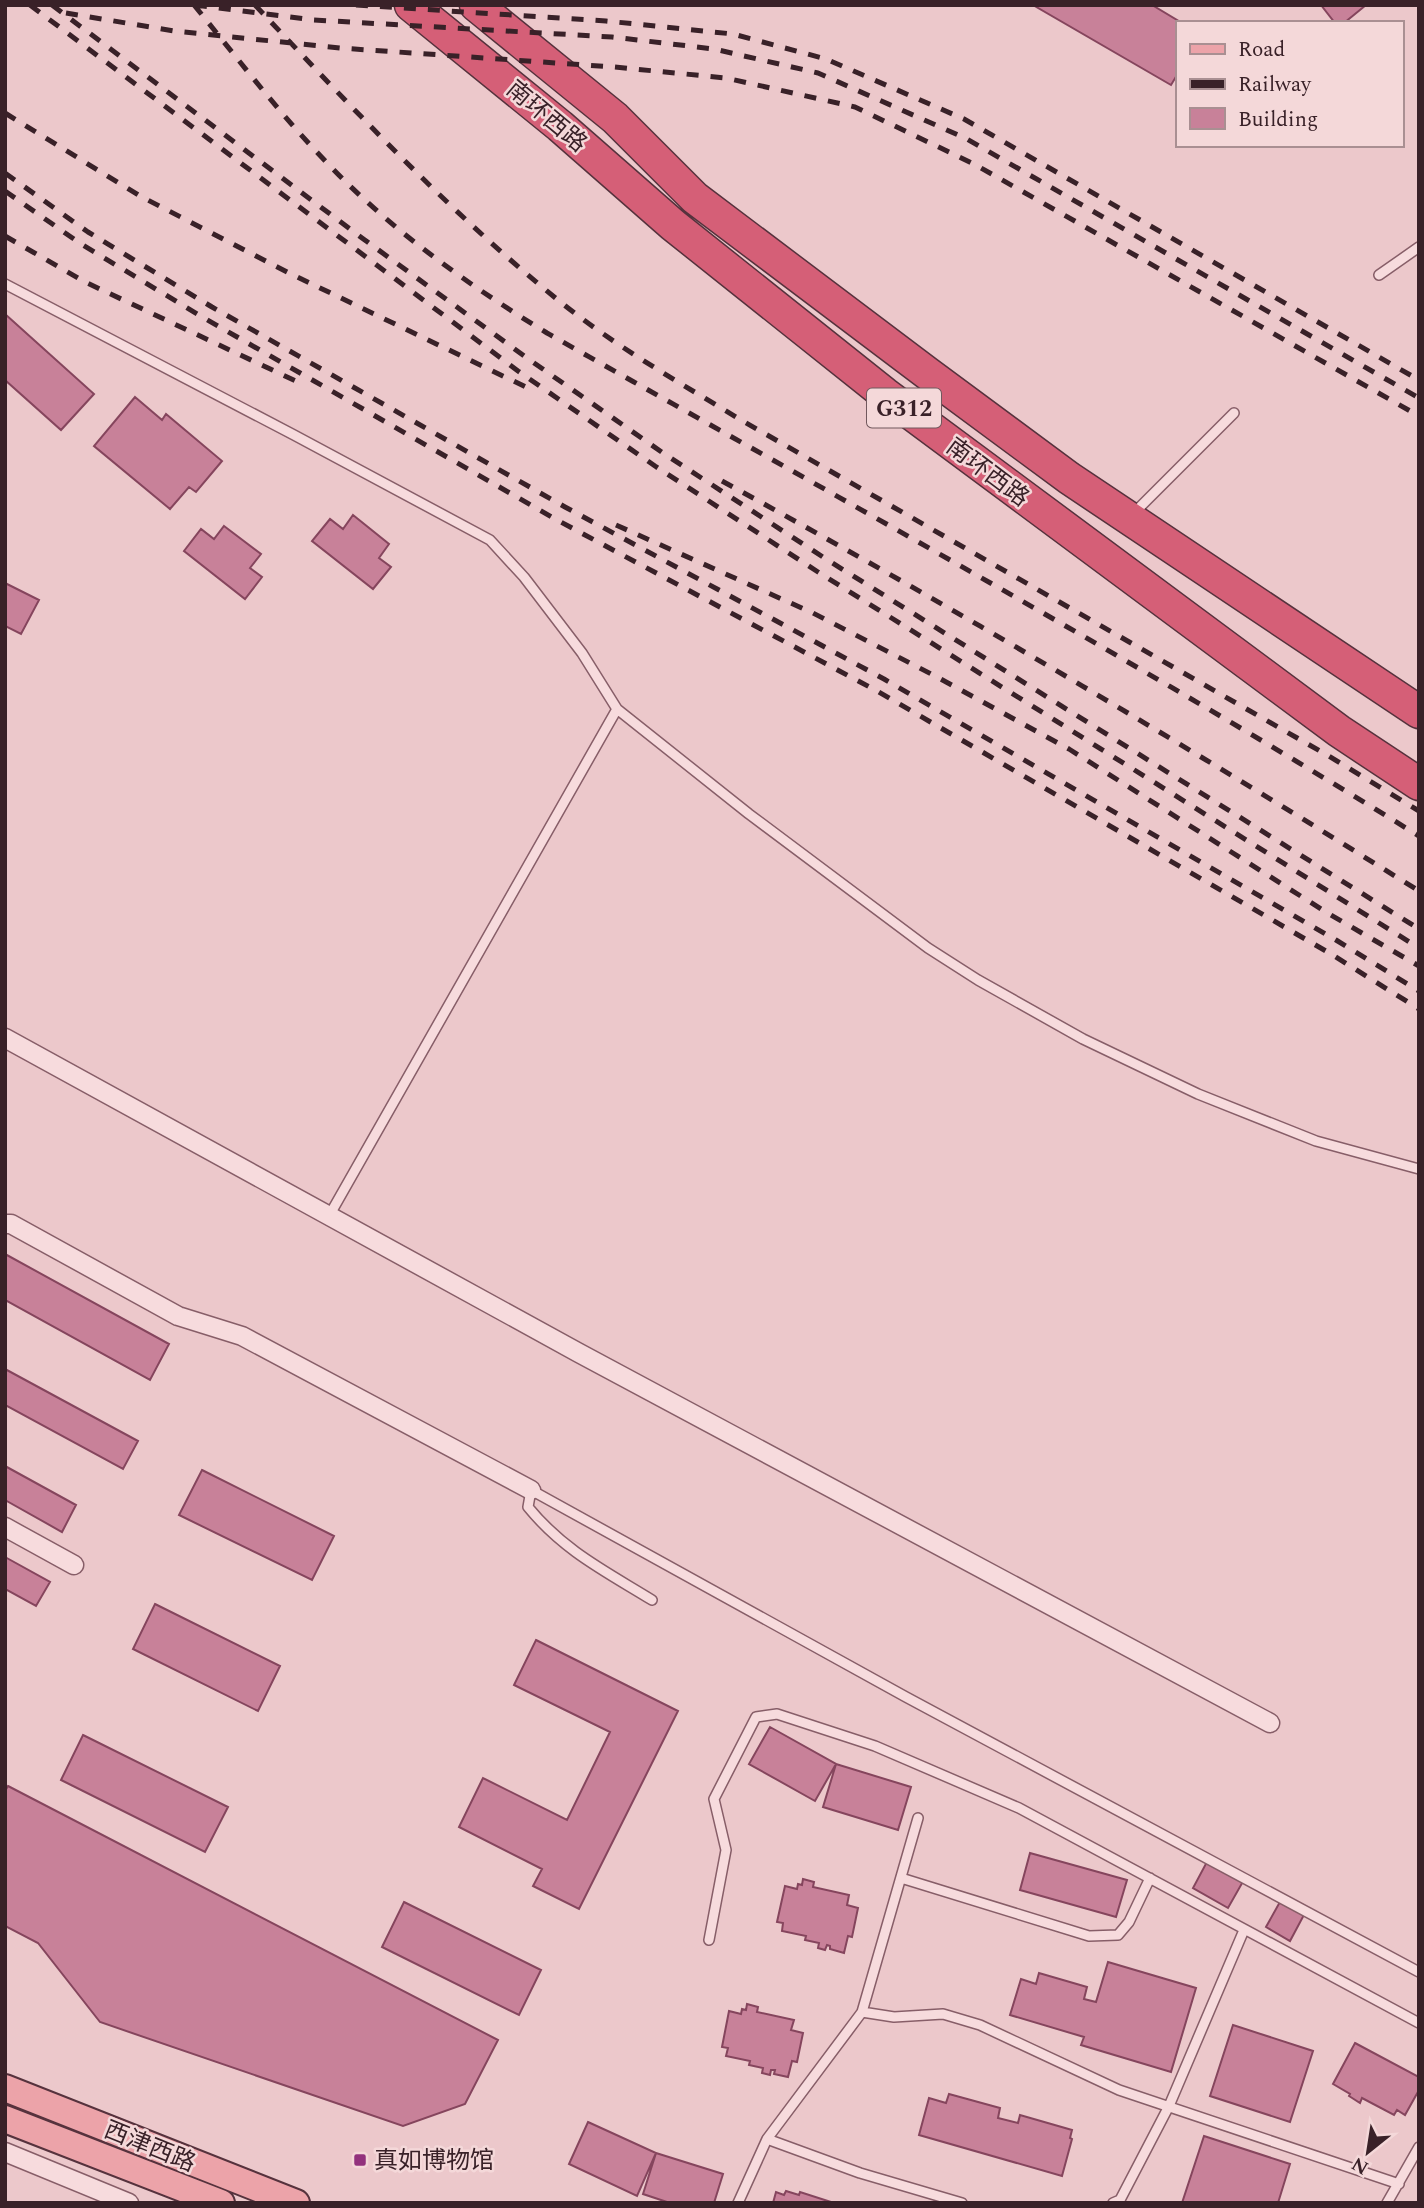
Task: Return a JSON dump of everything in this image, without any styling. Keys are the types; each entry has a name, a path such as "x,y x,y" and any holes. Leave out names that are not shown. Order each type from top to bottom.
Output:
{"highway":[{"name":"南环西路","path":"411,5 560,126 1129,518 1419,712"},
{"name":"南环西路","path":"476,5 615,118 684,211 885,394 1339,730 1419,784"}],"main road":[{"name":"西津西路","path":"5,2088 296,2203"},
{"name":"西津西路","path":"14,2123 221,2203"}],"street":[{"path":"5,1038 329,1216 1270,1723"},
{"path":"5,1224 11,1224 178,1316 242,1336 531,1490"},
{"path":"5,1527 74,1565"},
{"path":"14,2123 6,2153 129,2203"}],"lane":[{"path":"1379,275 1419,247"},
{"path":"5,284 490,540 524,577 582,653 617,709 749,814 928,948 1030,1010 1140,1068 1317,1141 1419,1168"},
{"path":"1129,518 1234,413"},
{"path":"329,1216 617,709"},
{"path":"652,1600 575,1553 546,1529 528,1507 531,1490 906,1697 1419,1972"},
{"path":"709,1940 726,1850 714,1799 756,1717 777,1714 875,1746 1007,1803 1419,2024"},
{"path":"738,2203 766,2139 862,2012 918,1818"},
{"path":"901,1878 1089,1936 1118,1935 1129,1922 1150,1878"},
{"path":"1113,2203 1119,2200 1170,2106 1244,1930"},
{"path":"862,2012 894,2017 943,2014 980,2025 1119,2090 1399,2184"},
{"path":"766,2139 860,2173 962,2203"},
{"path":"1387,2203 1419,2147"}],"building":[{"path":"1033,5 1152,5 1179,21 1176,21 1176,77 1171,85"},
{"path":"1321,5 1366,5 1346,21 1333,21"},
{"path":"5,314 94,394 61,430 5,380"},
{"path":"135,397 162,420 166,414 222,461 196,492 189,487 170,509 94,446"},
{"path":"353,515 389,544 379,558 391,567 373,589 312,541 330,519 343,529"},
{"path":"224,526 261,554 250,568 262,577 245,599 184,551 201,529 214,539"},
{"path":"5,583 39,600 21,634 5,626"},
{"path":"5,1254 169,1344 150,1380 5,1300"},
{"path":"5,1369 138,1441 123,1469 5,1405"},
{"path":"5,1466 76,1505 62,1532 5,1500"},
{"path":"202,1470 334,1536 312,1580 179,1515"},
{"path":"5,1557 50,1582 36,1606 5,1589"},
{"path":"155,1604 280,1666 258,1711 133,1649"},
{"path":"536,1640 678,1711 579,1909 533,1886 542,1869 459,1827 483,1778 567,1820 610,1732 514,1685"},
{"path":"770,1727 836,1764 815,1801 749,1764"},
{"path":"83,1735 228,1807 205,1852 61,1780"},
{"path":"836,1764 911,1787 898,1830 823,1807"},
{"path":"8,1786 498,2040 465,2104 403,2126 100,2022 38,1943 5,1926 5,1791"},
{"path":"1030,1853 1127,1880 1116,1917 1020,1890"},
{"path":"1209,1858 1245,1878 1228,1908 1193,1888"},
{"path":"803,1879 814,1882 813,1887 849,1895 847,1905 858,1908 852,1937 848,1936 844,1953 830,1949 827,1945 825,1950 818,1948 819,1943 805,1940 806,1936 782,1931 783,1923 777,1922 785,1886 797,1889 798,1884 802,1885"},
{"path":"1281,1900 1305,1913 1290,1941 1266,1927"},
{"path":"404,1902 541,1970 519,2015 382,1947"},
{"path":"1108,1962 1196,1988 1171,2072 1081,2045 1084,2037 1010,2015 1021,1979 1036,1984 1039,1973 1087,1987 1084,1999 1096,2002"},
{"path":"747,2004 758,2007 757,2012 794,2020 791,2030 803,2033 797,2062 792,2061 788,2077 774,2074 775,2070 771,2070 770,2075 762,2073 763,2068 749,2065 750,2061 726,2056 728,2048 722,2047 729,2011 741,2014 742,2009 746,2010"},
{"path":"1233,2025 1313,2051 1290,2122 1210,2096"},
{"path":"1355,2043 1419,2077 1419,2090 1405,2115 1397,2110 1394,2115 1362,2098 1360,2103 1333,2084"},
{"path":"949,2094 1000,2108 998,2118 1018,2123 1020,2115 1072,2130 1062,2176 919,2135 929,2098 946,2103"},
{"path":"588,2122 656,2153 637,2196 569,2164"},
{"path":"1204,2136 1290,2164 1278,2203 1182,2203"},
{"path":"656,2153 723,2174 714,2203 670,2203 643,2194"},
{"path":"786,2191 799,2195 800,2192 831,2202 773,2203 776,2192 784,2195"}],"railway":[{"path":"30,5 518,371 655,466 818,572 1419,948"},
{"path":"52,5 362,238 663,453 826,559 1419,929"},
{"path":"194,5 296,129 356,192 407,236 490,297 547,333 1203,706 1419,836"},
{"path":"195,5 314,20 612,37 714,49 818,73 965,138 1419,398"},
{"path":"255,5 366,122 443,198 522,270 606,336 741,420 1327,755 1419,811"},
{"path":"356,5 606,21 733,34 826,59 964,119 1419,380"},
{"path":"66,13 174,31 340,48 614,67 726,78 855,107 974,164 1419,416"},
{"path":"5,113 140,196 289,273 530,389"},
{"path":"5,173 88,232 212,307 565,507 884,679 1336,940 1419,991"},
{"path":"5,191 81,244 204,318 557,520 877,691 1331,954 1419,1009"},
{"path":"5,236 85,282 300,383"},
{"path":"722,481 899,579 1074,681 1419,891"},
{"path":"616,525 813,613 1069,749 1329,914 1419,966"}],"place":[{"name":"真如博物馆","path":"360,2160"}]}
